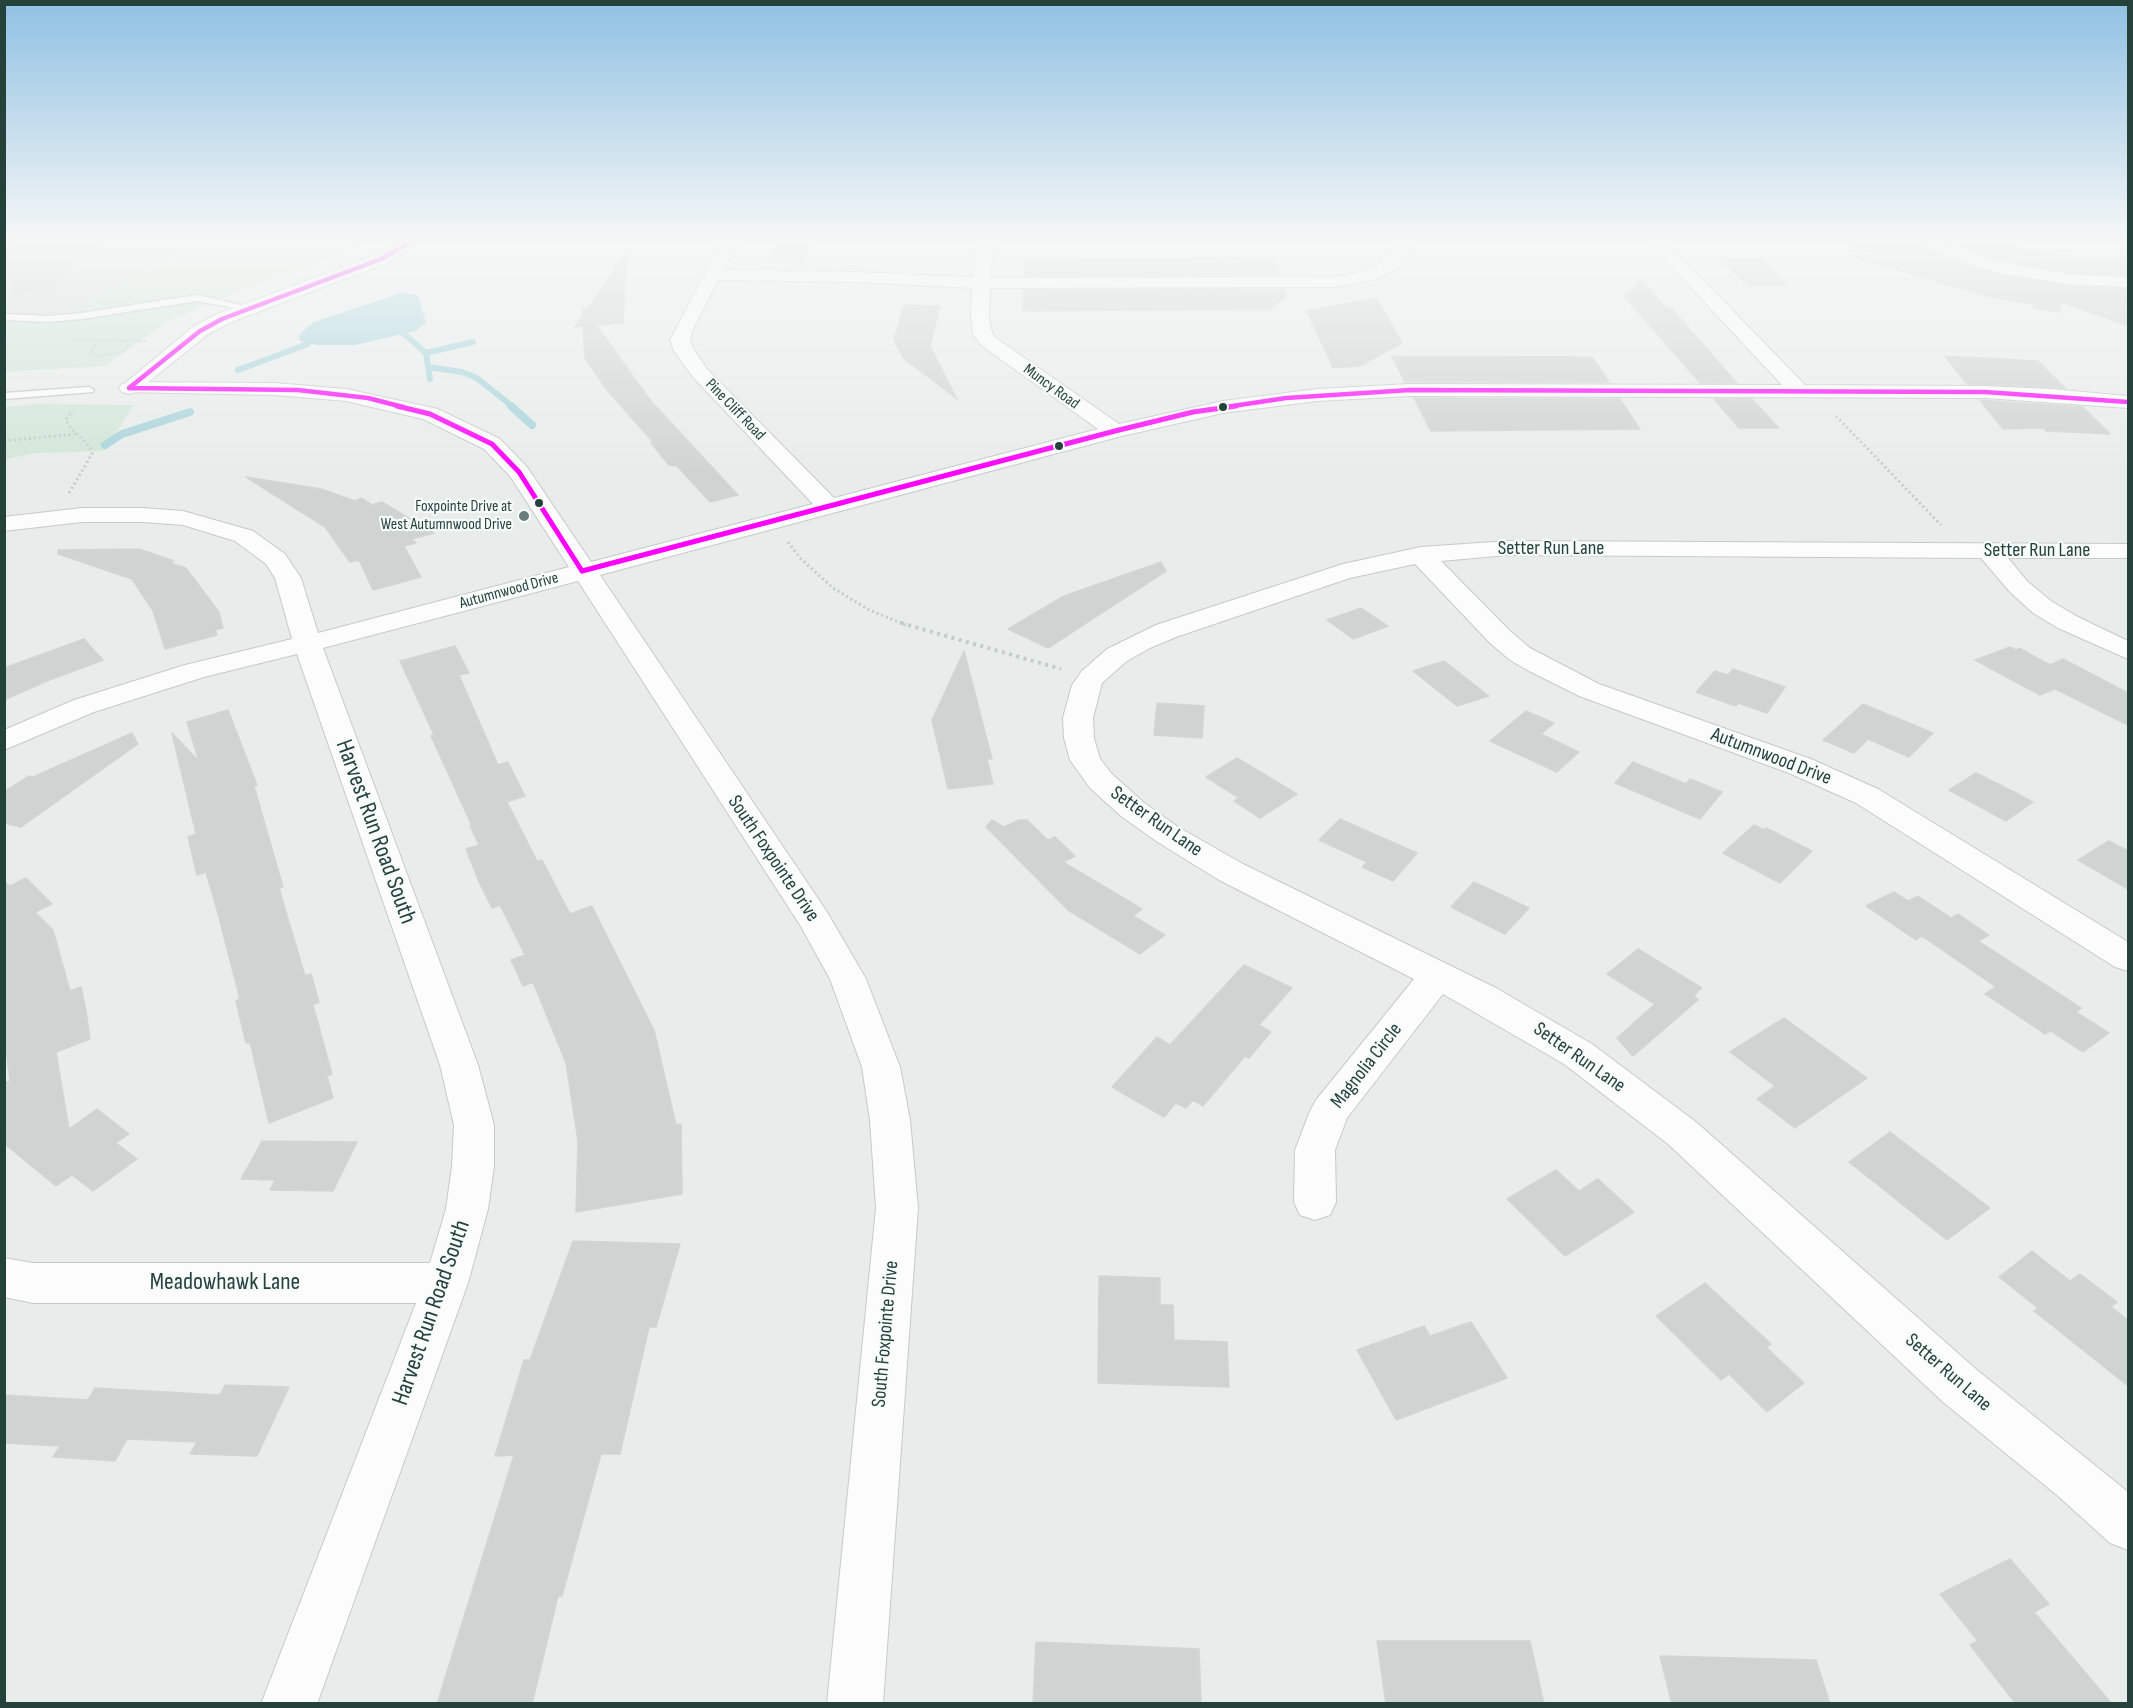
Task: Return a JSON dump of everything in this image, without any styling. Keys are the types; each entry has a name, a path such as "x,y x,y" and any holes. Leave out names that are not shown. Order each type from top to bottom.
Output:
{"street":[{"name":"South Foxpointe Drive","path":"233,316 200,331 129,388 248,388 324,392 368,398 430,414 492,444 506,457 815,921 848,979 881,1067 890,1120 897,1208 855,1704"},
{"name":"Pine Cliff Road","path":"691,316 681,340 684,351 700,373 828,506"},
{"name":"Muncy Road","path":"980,316 983,334 989,342 1115,431"},
{"path":"1727,316 1799,391"},
{"name":"Autumnwood Drive","path":"4,741 55,717 139,687 1115,431 1223,406 1317,395 1410,390 1985,392 2128,402"},
{"name":"Harvest Run Road South","path":"4,524 82,515 133,514 183,518 229,530 267,551 282,568 288,578 307,644 459,1065 474,1125 473,1166 467,1209 446,1283 289,1704"},
{"name":"Setter Run Lane","path":"2128,551 1508,548 1421,555 1343,572 1166,631 1140,642 1117,655 1092,677 1081,701 1078,728 1085,760 1101,782 1132,809 1167,834 1231,872 1438,975 1528,1023 1578,1054 1682,1133 1960,1386 2076,1479 2128,1526"},
{"path":"1989,552 2018,586 2042,607 2067,622 2128,651"},
{"name":"Autumnwood Drive","path":"1421,555 1501,638 1539,666 1589,690 1800,766 1867,796 2128,958"},
{"name":"Magnolia Circle","path":"1315,1202 1315,1150 1330,1111 1438,975"},
{"name":"Meadowhawk Lane","path":"4,1277 33,1282 446,1283"}],"lane":[{"path":"4,317 48,319 76,316"},
{"path":"4,396 88,390"}],"path":[{"path":"74,340 148,341"},
{"path":"105,340 94,346 90,353 100,356 121,352 128,347 128,341"},
{"path":"68,494 92,454 90,447 68,425 66,419 78,406"},
{"path":"1831,411 1943,527"},
{"path":"4,441 76,434"},
{"path":"782,535 800,558 834,588 869,610 897,622 1070,671"}],"shaded area":[{"path":"5,316 62,316 49,323 5,322"}],"green space":[{"path":"62,316 180,316 104,366 5,372 5,322 49,323"},
{"path":"36,404 134,405 104,451 37,453 5,459 5,407"}],"water":[{"path":"333,316 424,316 426,323 415,331 355,345 317,345 300,341 299,336 314,322"}],"building":[{"path":"583,316 623,316 623,323 596,325 651,401 738,495 710,502 677,466 669,465 651,443 653,442 607,390 585,358 583,326 575,327"},
{"path":"901,316 938,316 930,346 957,399 903,358 894,340"},
{"path":"1309,316 1386,316 1402,343 1360,366 1333,368"},
{"path":"1641,316 1678,316 1737,383 1700,383"},
{"path":"2100,316 2128,316 2128,326"},
{"path":"1392,356 1592,357 1609,382 1405,382"},
{"path":"1945,356 2038,361 2065,388 1967,384"},
{"path":"1414,398 1620,399 1640,429 1431,431"},
{"path":"1714,399 1752,399 1779,428 1739,428"},
{"path":"1980,400 2083,407 2110,434 2046,431 2044,428 2003,429"},
{"path":"246,477 321,489 355,501 361,498 372,505 382,502 434,533 412,539 416,543 404,546 421,577 373,590 359,560 350,562 325,527"},
{"path":"139,549 174,561 170,563 186,568 219,612 223,628 215,630 217,635 165,649 153,611 132,579 58,554 58,550"},
{"path":"1161,562 1166,571 1048,648 1008,629 1064,596"},
{"path":"1361,608 1388,626 1353,639 1327,620"},
{"path":"84,639 103,660 4,700 4,668"},
{"path":"455,646 469,673 459,675 498,765 508,762 525,796 507,802 537,861 542,860 570,914 592,906 654,1030 676,1125 681,1124 682,1194 576,1212 578,1141 566,1063 533,982 523,986 511,960 525,955 500,905 492,908 479,882 466,849 479,845 431,736 434,735 400,661"},
{"path":"2010,647 2016,650 2019,648 2050,665 2063,659 2128,693 2128,725 2055,689 2040,695 1975,660"},
{"path":"964,651 992,759 987,759 993,784 948,789 932,720"},
{"path":"1444,661 1489,696 1457,706 1413,671"},
{"path":"1733,669 1785,687 1767,713 1738,703 1736,706 1696,692 1715,671 1728,675"},
{"path":"1157,703 1204,706 1202,738 1154,735"},
{"path":"1863,704 1933,733 1909,757 1868,739 1854,753 1823,740"},
{"path":"228,710 257,785 254,786 283,887 279,888 305,976 311,974 319,1002 313,1005 332,1074 327,1076 333,1098 269,1123 250,1042 246,1043 236,1001 240,999 206,872 197,875 188,837 196,834 172,733 199,761 187,722"},
{"path":"1526,711 1554,723 1541,734 1579,752 1557,772 1490,741"},
{"path":"132,733 138,744 21,827 4,823 4,792 29,776 33,777"},
{"path":"1237,758 1297,794 1260,818 1234,801 1239,798 1206,777"},
{"path":"1633,762 1686,784 1690,779 1722,792 1700,819 1615,783"},
{"path":"1976,773 2033,802 2006,821 1949,790"},
{"path":"1340,819 1417,853 1393,881 1362,867 1367,862 1319,840"},
{"path":"992,820 1004,827 1019,820 1027,820 1048,840 1055,837 1075,856 1063,862 1142,909 1133,916 1165,935 1140,954 1068,910 986,827"},
{"path":"1754,825 1764,830 1766,828 1812,851 1780,883 1723,853"},
{"path":"2109,841 2128,851 2128,889 2078,860"},
{"path":"26,878 52,904 35,912 53,930 70,991 81,987 86,1011 90,1039 56,1052 69,1129 97,1109 129,1134 116,1143 137,1159 93,1191 72,1175 56,1186 6,1145 4,1083 10,1081 4,1033 4,881 10,886"},
{"path":"1474,882 1529,908 1505,934 1451,907"},
{"path":"1894,892 1908,901 1918,896 1951,918 1958,914 1989,935 1978,941 2081,1008 2076,1012 2109,1033 2083,1052 2051,1031 2045,1034 1985,994 1996,987 1922,936 1916,940 1866,906"},
{"path":"1638,949 1702,988 1694,995 1698,1000 1633,1056 1617,1038 1655,1004 1607,974"},
{"path":"1244,965 1292,988 1259,1025 1271,1032 1249,1058 1245,1056 1203,1106 1193,1100 1186,1108 1176,1103 1164,1117 1112,1087 1157,1037 1170,1045"},
{"path":"1784,1018 1867,1078 1795,1128 1757,1099 1775,1086 1730,1052"},
{"path":"1890,1132 1990,1208 1947,1240 1849,1162"},
{"path":"262,1141 357,1142 333,1191 270,1190 275,1180 241,1179"},
{"path":"1556,1170 1579,1191 1598,1179 1634,1212 1565,1256 1507,1199"},
{"path":"573,1241 680,1244 656,1327 649,1327 620,1454 601,1454 562,1596 558,1596 532,1704 437,1704 514,1455 495,1456 524,1360 530,1360"},
{"path":"2032,1251 2070,1281 2080,1274 2117,1302 2111,1307 2128,1320 2128,1386 2034,1311 2038,1308 1999,1277"},
{"path":"1099,1276 1160,1278 1160,1305 1173,1305 1174,1340 1227,1342 1229,1387 1098,1383"},
{"path":"1705,1283 1771,1344 1766,1347 1804,1383 1767,1412 1729,1374 1721,1380 1656,1316"},
{"path":"1471,1322 1507,1378 1396,1420 1357,1350 1424,1326 1430,1336"},
{"path":"225,1385 289,1387 257,1456 190,1454 197,1442 127,1439 115,1461 53,1457 60,1446 4,1443 4,1395 88,1400 95,1388 220,1395"},
{"path":"2010,1559 2049,1604 2034,1612 2112,1704 2016,1704 1970,1645 1978,1641 1940,1594"},
{"path":"1377,1641 1530,1641 1544,1704 1386,1704"},
{"path":"1036,1642 1199,1649 1201,1704 1033,1704"},
{"path":"1660,1656 1816,1660 1830,1704 1672,1704"}],"waterway":[{"path":"403,333 426,353"},
{"path":"426,353 473,342"},
{"path":"238,370 308,344"},
{"path":"426,353 428,367"},
{"path":"428,367 462,372 477,378 513,407"},
{"path":"428,367 430,379"},
{"path":"511,406 532,425"},
{"path":"105,445 122,434 190,412"}],"transit line":[{"path":"129,388 200,331 231,316"},
{"path":"129,388 298,390 368,398 430,414 475,434 492,444 506,457 519,472 582,571"},
{"path":"582,571 1115,431 1193,412 1286,398 1410,390 1985,392 2128,402"}],"place":[{"name":"Foxpointe Drive at West Autumnwood Drive","path":"524,516"}]}
